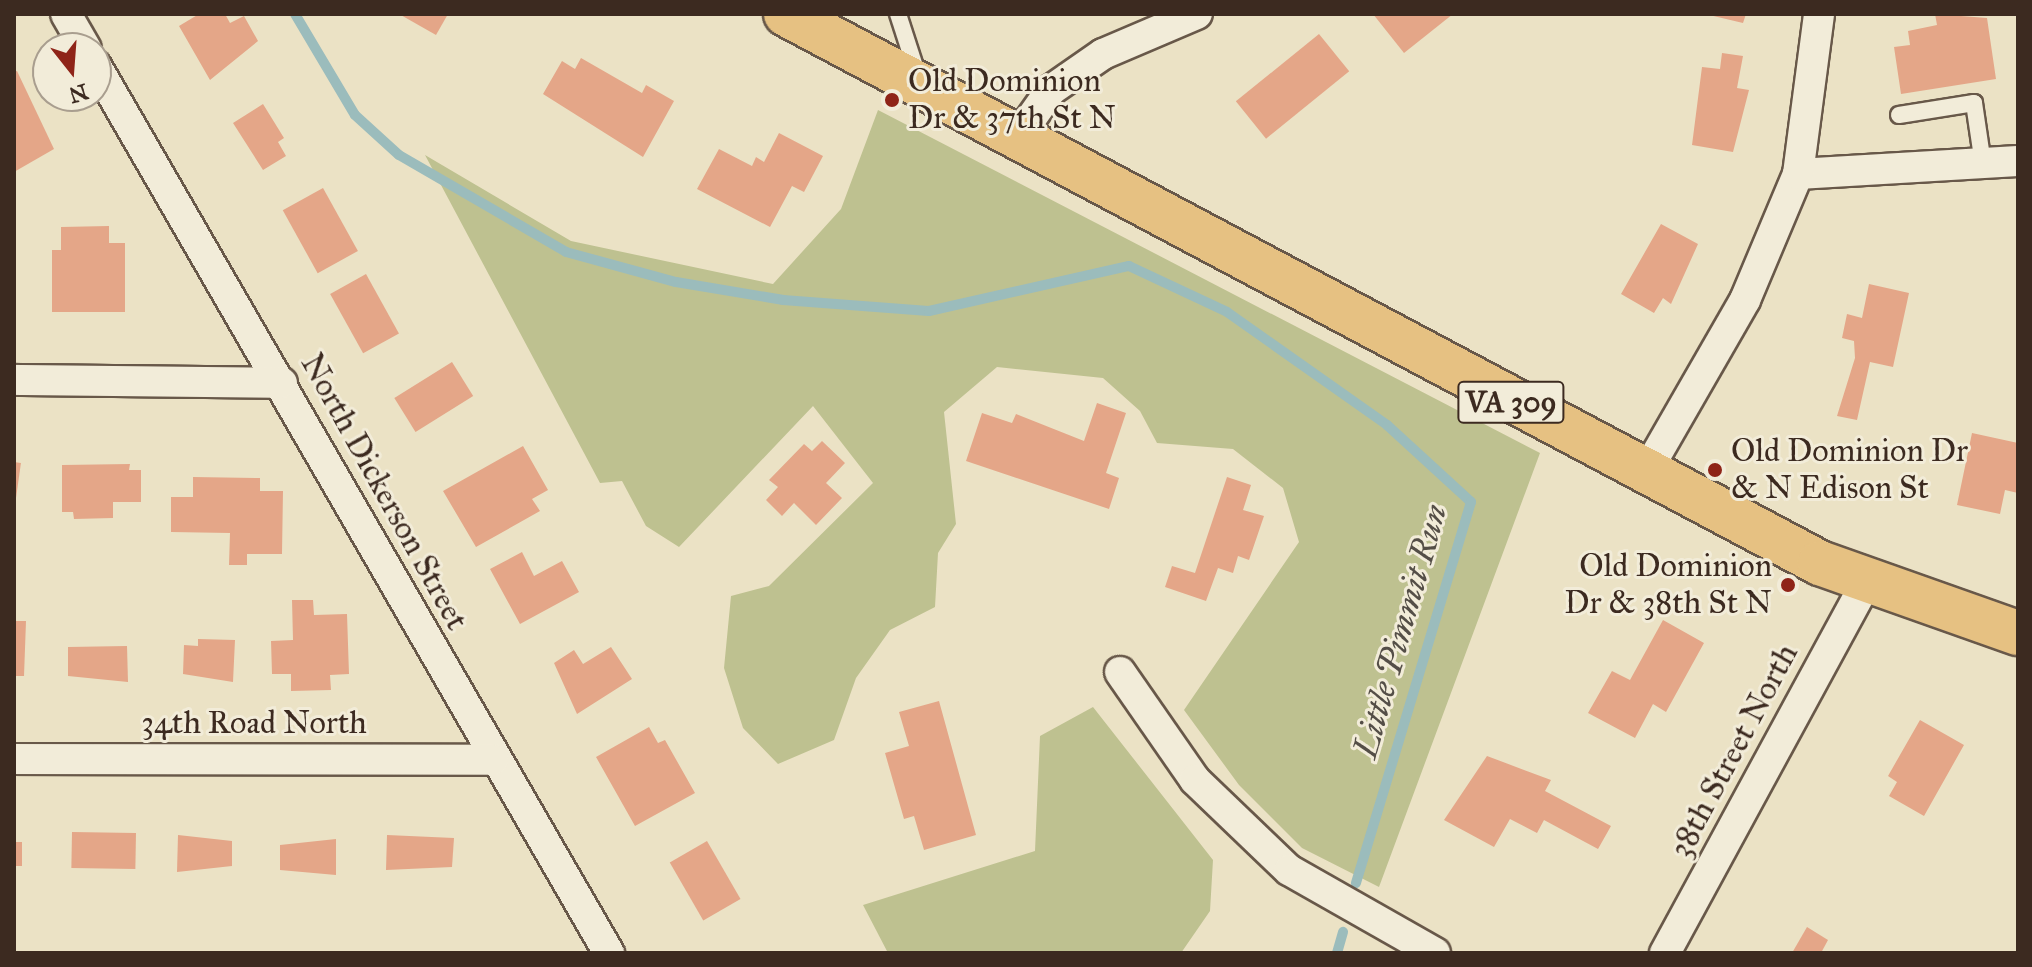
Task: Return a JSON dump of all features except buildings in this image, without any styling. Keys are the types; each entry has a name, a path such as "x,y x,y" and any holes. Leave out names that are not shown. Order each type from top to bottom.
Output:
{"main road":[{"name":"VA 309","path":"786,14 920,86 1020,134 1645,474 1866,583 2018,633"}],"street":[{"path":"66,14 77,32"},
{"path":"1020,134 1051,90 1103,54 1197,14"},
{"path":"1645,474 1745,300 1798,174 1819,14"},
{"name":"North Dickerson Street","path":"112,93 282,383 493,760 609,953"},
{"path":"1798,174 2018,161"},
{"path":"14,380 282,383"},
{"name":"38th Street North","path":"1665,953 1866,583"},
{"path":"1120,672 1195,780 1289,870 1435,953"},
{"name":"34th Road North","path":"14,759 493,760"}],"lane":[{"path":"898,14 920,86"},
{"path":"1899,115 1974,103 1983,164"}],"green space":[{"path":"878,110 1540,453 1379,887 1302,848 1239,785 1184,710 1299,542 1283,488 1233,449 1157,443 1140,411 1103,378 997,367 944,412 956,524 938,553 935,607 890,630 856,678 834,740 778,764 743,728 724,668 731,596 769,586 873,483 813,406 679,547 646,526 622,481 600,483 425,155 571,241 773,284 841,209"},
{"path":"1093,707 1213,860 1210,911 1181,953 888,953 863,905 1035,851 1040,736"}],"waterway":[{"name":"Little Pimmit Run","path":"295,14 355,115 399,155 566,252 676,282 783,300 929,311 1129,266 1227,312 1387,425 1471,502 1356,883"},
{"name":"Little Pimmit Run","path":"1337,953 1343,932"}],"place":[{"name":"Old Dominion Dr & 37th St N","path":"892,100"},
{"name":"Old Dominion Dr & N Edison St","path":"1715,470"},
{"name":"Old Dominion Dr & 38th St N","path":"1788,585"}]}
